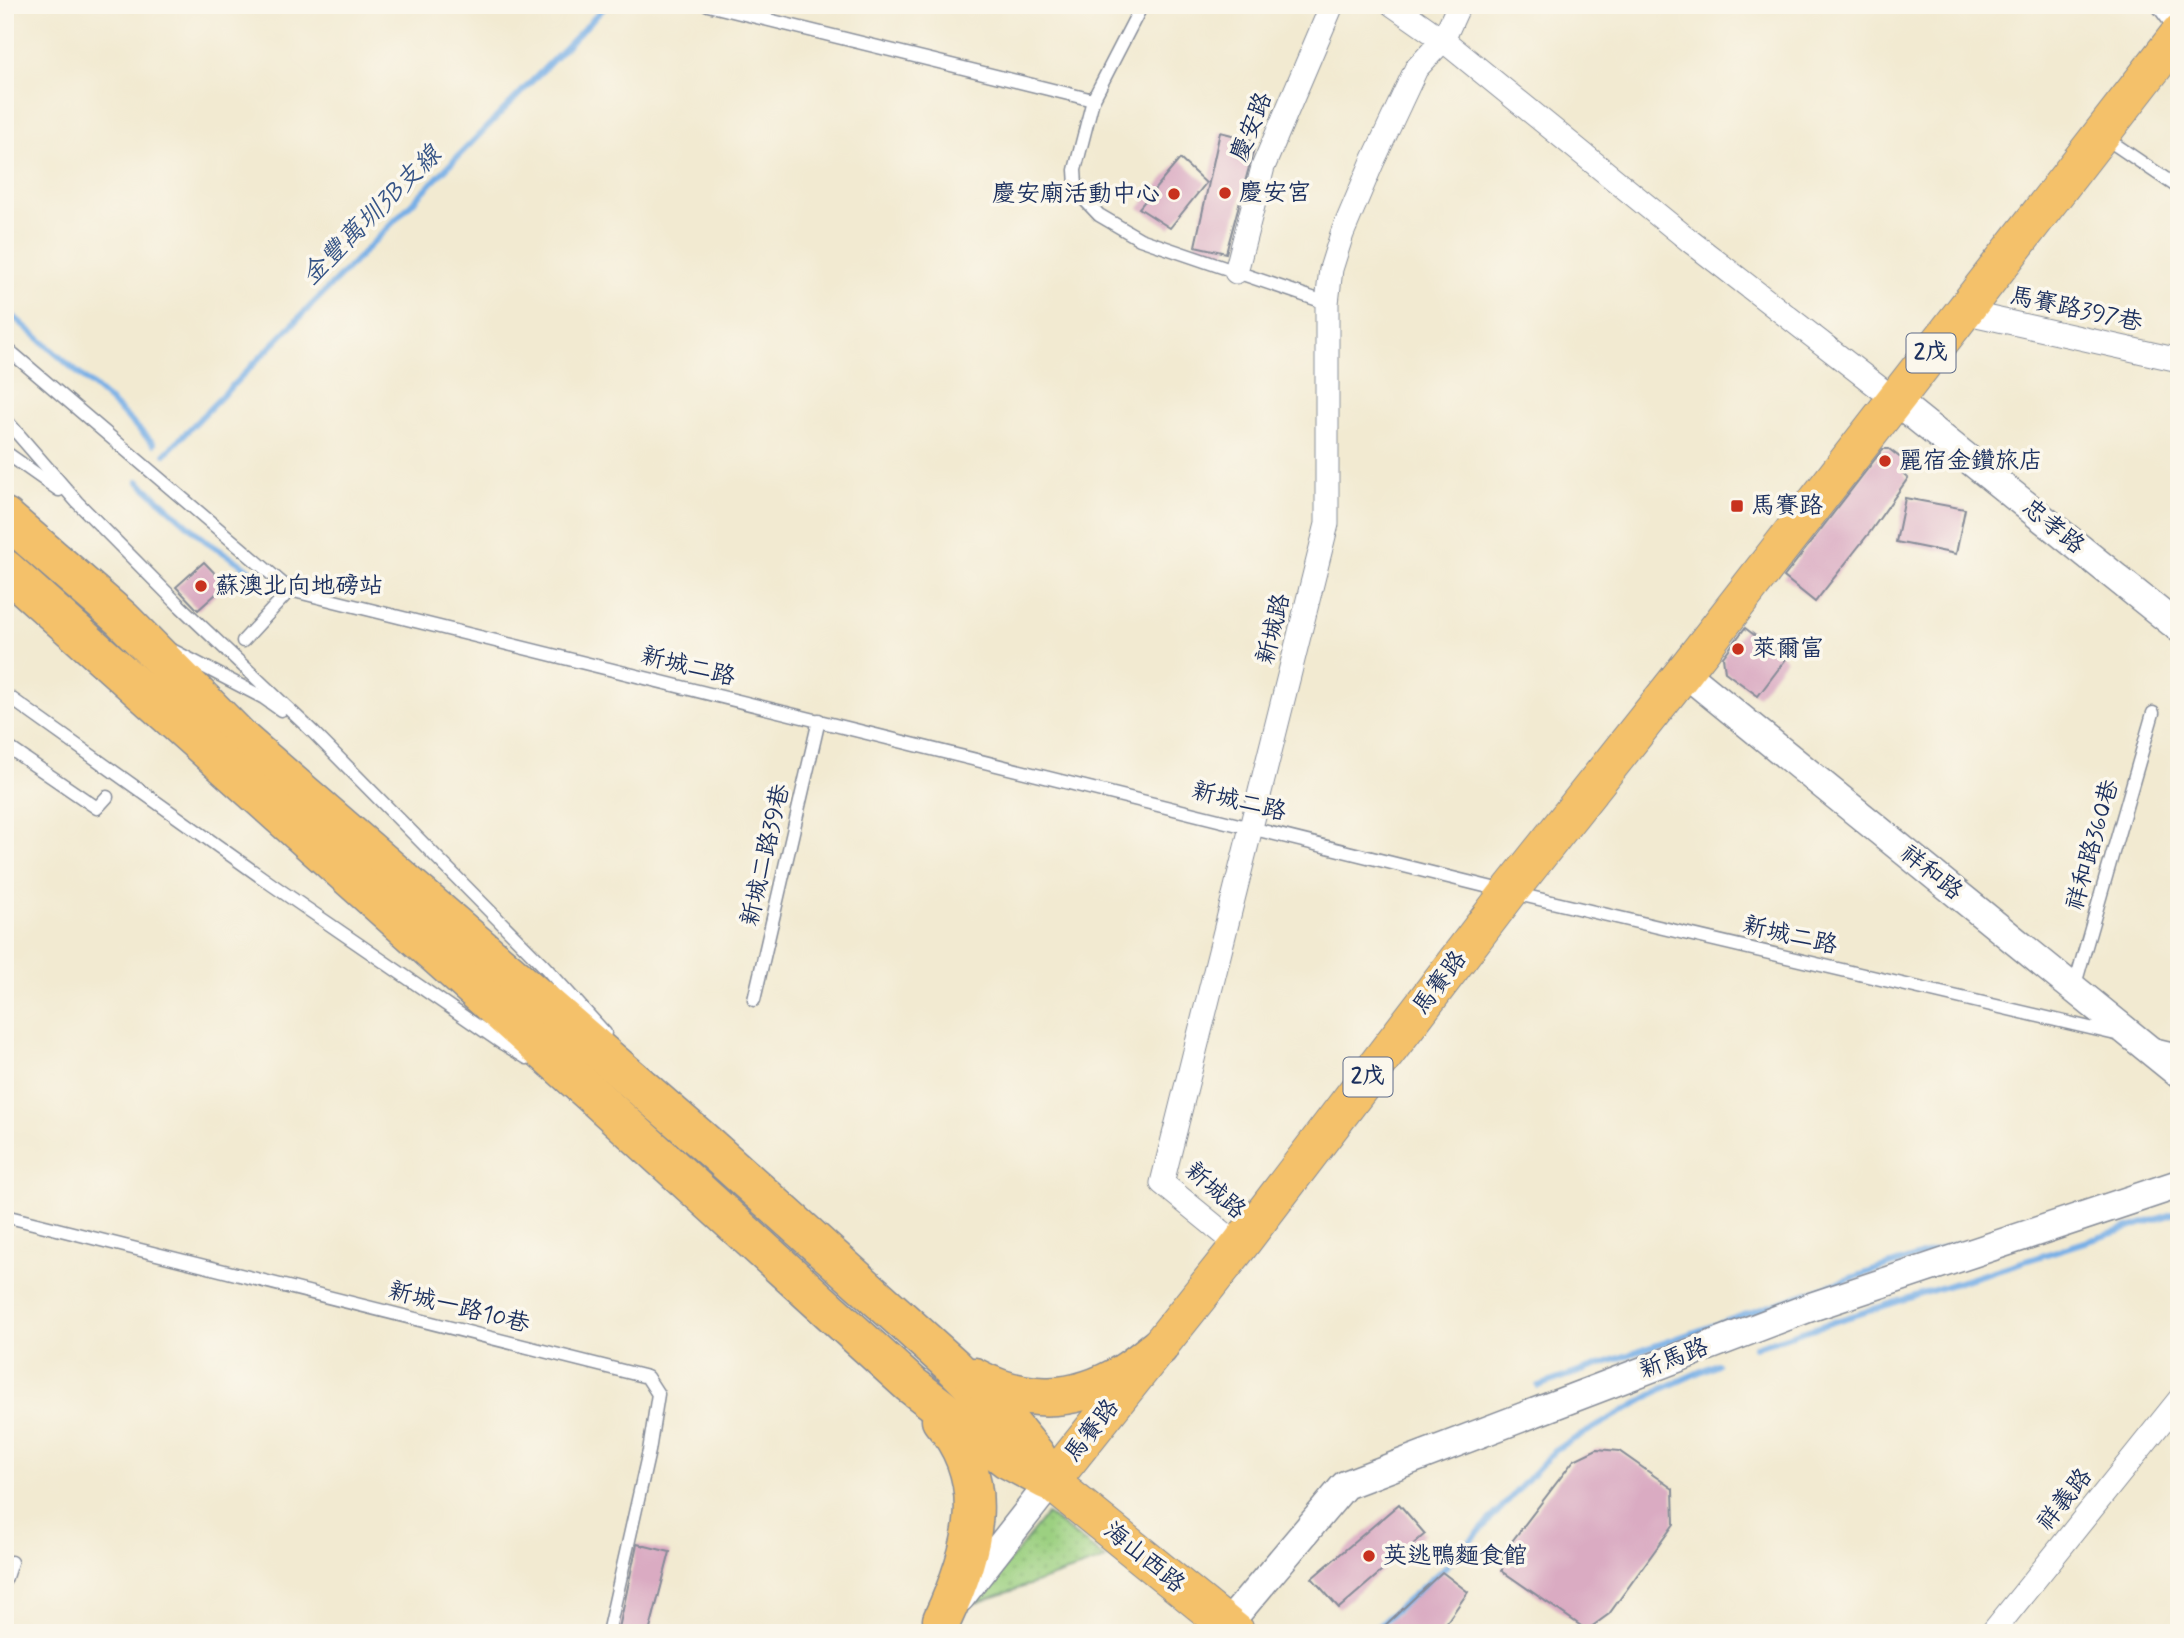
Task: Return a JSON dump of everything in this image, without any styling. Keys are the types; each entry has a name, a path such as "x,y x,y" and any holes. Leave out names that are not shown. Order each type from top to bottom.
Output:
{"highway":[{"path":"5,517 122,619 243,741 712,1149 953,1366 1006,1419 1035,1454 1051,1482"},
{"path":"5,569 596,1098 909,1384 1007,1459 1051,1482"},
{"path":"953,1366 995,1388 1039,1397 1066,1394 1099,1385 1125,1373 1159,1347"},
{"path":"909,1384 945,1424 962,1453 972,1484 973,1522 970,1549 962,1579 937,1626"}],"main road":[{"name":"馬賽路","path":"1051,1482 1239,1247 1509,892 1684,672 2179,34"},
{"name":"海山西路","path":"1051,1482 1229,1630"}],"street":[{"name":"慶安路","path":"1236,272 1263,167 1332,5"},
{"path":"1394,5 1443,40 1690,241 1895,400"},
{"name":"新城路","path":"1239,1247 1161,1183 1253,827 1327,524 1327,303 1331,269 1342,234 1372,163 1416,69 1443,40 1459,5"},
{"name":"馬賽路397巷","path":"1963,312 2179,360"},
{"name":"忠孝路","path":"1895,400 2179,628"},
{"name":"祥和路","path":"1684,672 2179,1074"},
{"name":"新馬路","path":"1229,1630 1345,1485 1808,1308 2179,1184"},
{"name":"祥義路","path":"1992,1633 2179,1400"},
{"name":"馬賽路","path":"937,1626 1051,1482"}],"lane":[{"path":"708,5 1093,100"},
{"path":"1142,5 1093,100 1075,170 1076,186 1082,197 1099,215 1140,239 1327,303"},
{"path":"2157,5 2179,34"},
{"path":"2101,135 2179,188"},
{"path":"5,346 290,590 243,641"},
{"path":"5,419 77,502 180,606 313,732 544,966 618,1047"},
{"path":"5,452 77,502"},
{"name":"新城二路","path":"290,590 1509,892 2179,1050"},
{"path":"122,619 264,698 313,732"},
{"path":"5,694 271,884 491,1035 596,1098"},
{"name":"祥和路360巷","path":"2074,989 2153,713"},
{"name":"新城二路39巷","path":"754,1000 819,720"},
{"path":"5,745 97,808 107,797"},
{"path":"628,1058 712,1149"},
{"name":"新城一路10巷","path":"5,1216 647,1377 657,1394 651,1440 608,1633"},
{"path":"5,1580 11,1562"}],"green space":[{"path":"1047,1514 1106,1559 976,1603"}],"building":[{"name":"慶安宮","path":"1220,132 1256,141 1226,253 1195,246"},
{"name":"慶安廟活動中心","path":"1180,159 1206,183 1170,228 1139,208"},
{"path":"1883,449 1889,449 1911,466 1904,474 1908,478 1815,602 1784,577"},
{"path":"1905,498 1965,509 1956,554 1896,542"},
{"name":"蘇澳北向地磅站","path":"204,562 226,585 198,610 176,587"},
{"path":"1745,628 1786,659 1758,696 1725,672 1723,657"},
{"path":"1597,1449 1619,1451 1673,1489 1674,1524 1609,1614 1587,1630 1502,1571 1503,1553 1574,1460"},
{"name":"英逃鴨麵食館","path":"1399,1504 1425,1534 1339,1608 1312,1578"},
{"path":"637,1544 670,1552 649,1633 618,1633"},
{"path":"1442,1572 1468,1592 1439,1633 1377,1633"}],"waterway":[{"name":"金豐萬圳3B支線","path":"165,454 607,5"},
{"path":"5,309 111,402 154,444"},
{"path":"138,481 206,541 253,572 261,582"},
{"path":"1755,1347 2179,1212"},
{"path":"1538,1386 1957,1244"},
{"path":"1370,1633 1452,1561 1555,1450 1664,1388 1717,1364"}],"place":[{"name":"慶安宮","path":"1225,193"},
{"name":"慶安廟活動中心","path":"1174,194"},
{"name":"麗宿金鑽旅店","path":"1885,461"},
{"name":"馬賽路","path":"1737,506"},
{"name":"蘇澳北向地磅站","path":"201,586"},
{"name":"萊爾富","path":"1738,649"},
{"name":"英逃鴨麵食館","path":"1369,1556"}]}
